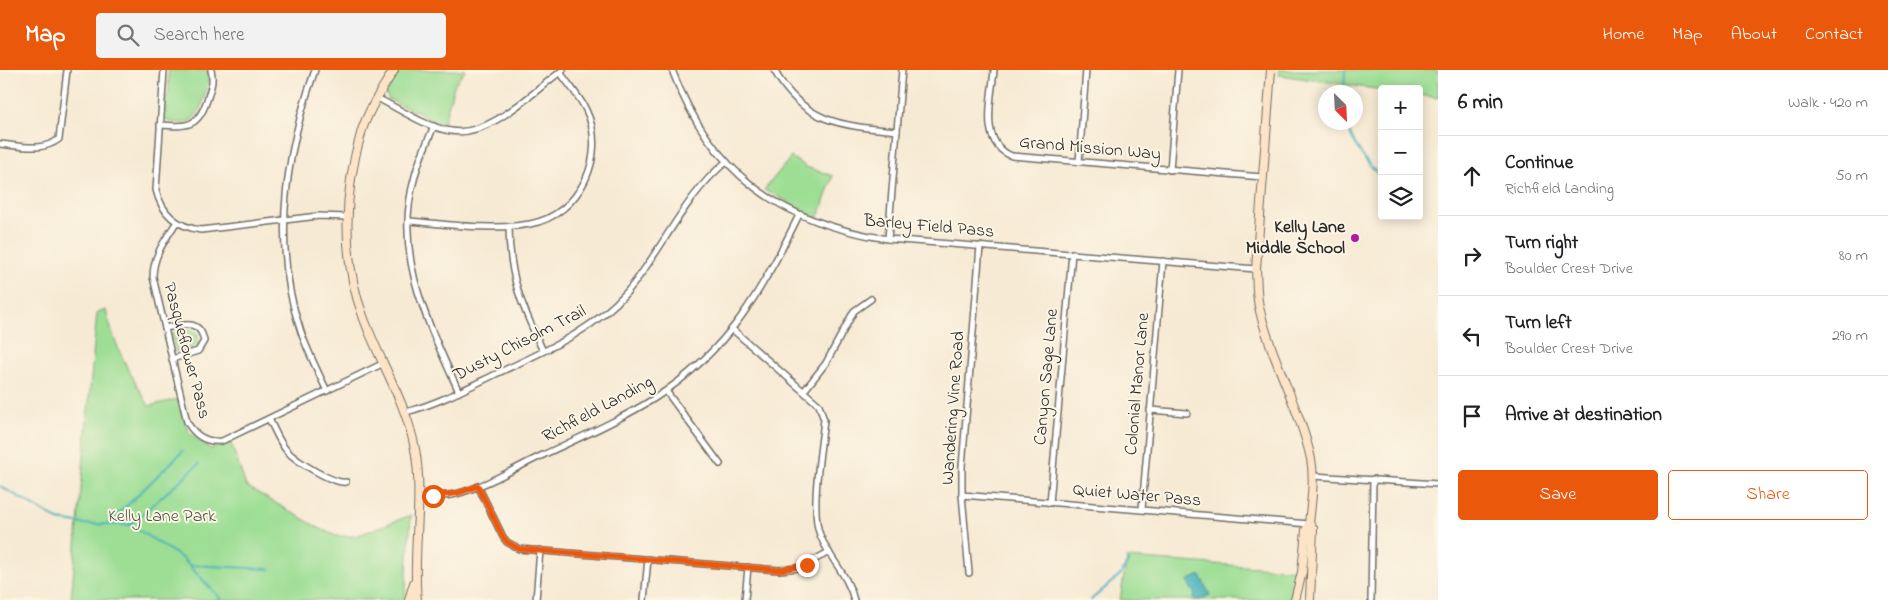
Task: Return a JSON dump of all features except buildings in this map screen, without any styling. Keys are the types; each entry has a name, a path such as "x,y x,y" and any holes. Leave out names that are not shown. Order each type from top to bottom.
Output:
{"street":[{"path":"0,144 38,147 51,146 59,139 67,70"},
{"path":"164,70 156,190 160,204 176,223 189,229 201,230 318,216 347,217"},
{"path":"160,125 181,126 197,121 204,112 213,82 211,70"},
{"path":"315,70 293,146 285,190 284,220 287,270 292,300 301,332 327,391"},
{"path":"394,70 377,98 363,129 353,168 347,217 348,253 355,292 363,317 406,412 415,449 419,496 415,578 417,600"},
{"name":"Barley Field Pass","path":"672,70 690,113 726,162 758,190 799,215 856,234 888,239 1256,269"},
{"path":"774,70 789,92 817,116 844,126 897,131"},
{"path":"888,239 902,70"},
{"name":"Grand Mission Way","path":"994,70 990,131 999,149 1012,156 1262,177"},
{"path":"1079,162 1086,70"},
{"path":"1170,170 1178,70"},
{"path":"1271,70 1256,269 1259,309 1304,434 1313,476 1310,524 1306,530 1302,572 1296,600"},
{"path":"377,98 434,126 451,131 468,132 497,120 561,71 586,110 591,126 594,140 590,170 583,186 574,199 562,209 532,224 509,227 408,221"},
{"path":"434,126 414,178 408,221 409,255 423,312 460,392"},
{"name":"Dusty Chisolm Trail","path":"406,412 460,392 585,330 628,290 706,181 726,162"},
{"name":"Richfield Landing","path":"419,496 446,496 478,486 624,415 666,390 708,355 732,330 770,275 799,215"},
{"name":"Pasqueflower Pass","path":"176,223 158,251 153,265 153,277 187,422 196,434 213,442 222,442 384,363"},
{"path":"509,227 512,274 519,298 543,351"},
{"name":"Wandering Vine Road","path":"969,573 962,495 964,440 980,246"},
{"name":"Canyon Sage Lane","path":"1050,503 1072,253"},
{"name":"Colonial Manor Lane","path":"1142,509 1163,261"},
{"path":"804,391 826,363 854,311 871,299"},
{"path":"165,328 185,324 192,325 199,327 203,334 204,341 198,351 172,359"},
{"path":"732,330 819,405 824,420 816,524 829,552 847,581 854,600"},
{"path":"666,390 720,464"},
{"path":"1150,410 1187,412"},
{"path":"269,420 288,452 318,472 340,483 346,482"},
{"path":"1313,476 1438,484"},
{"path":"1370,600 1373,479"},
{"path":"478,486 507,542 519,549 779,570 799,568 829,552"},
{"name":"Quiet Water Pass","path":"962,495 1310,524"},
{"path":"1310,524 1313,528 1310,600"},
{"path":"536,600 540,550"},
{"path":"644,600 648,559"},
{"path":"745,600 748,567"},
{"path":"409,600 415,578"}],"green space":[{"path":"168,70 207,70 209,75 200,108 193,119 188,122 167,121 165,118 166,96 169,93"},
{"path":"399,70 466,70 455,83 443,125 428,119 416,110 413,111 388,99 386,93"},
{"path":"1279,70 1438,70 1438,98 1423,96 1423,85 1378,85 1378,89 1363,87 1363,85 1348,85 1279,75"},
{"path":"791,157 806,167 833,176 818,219 788,207 787,201 764,190"},
{"name":"Kelly Lane Park","path":"106,310 118,348 149,406 178,399 189,432 210,449 231,443 246,486 336,536 356,536 411,515 405,600 71,600 97,312"},
{"path":"191,329 198,334 199,344 191,350 176,352 171,334"},
{"path":"1127,558 1300,570 1293,600 1120,600"}],"water":[{"path":"1200,575 1210,595 1200,600 1195,600 1193,597 1195,595 1187,581"}],"waterway":[{"path":"1344,85 1345,70"},
{"path":"1349,130 1360,153 1379,175"},
{"path":"108,524 183,451"},
{"path":"131,524 199,464"},
{"path":"0,486 58,520 84,524 131,525 182,558 222,600"},
{"path":"1091,600 1121,574 1129,560"},
{"path":"190,565 270,569"}],"place":[{"name":"Kelly Lane Middle School","path":"1355,238"}],"route":[{"path":"433,496 446,496 478,486 503,537 507,542 519,549 779,570 788,570 807,565"}]}
